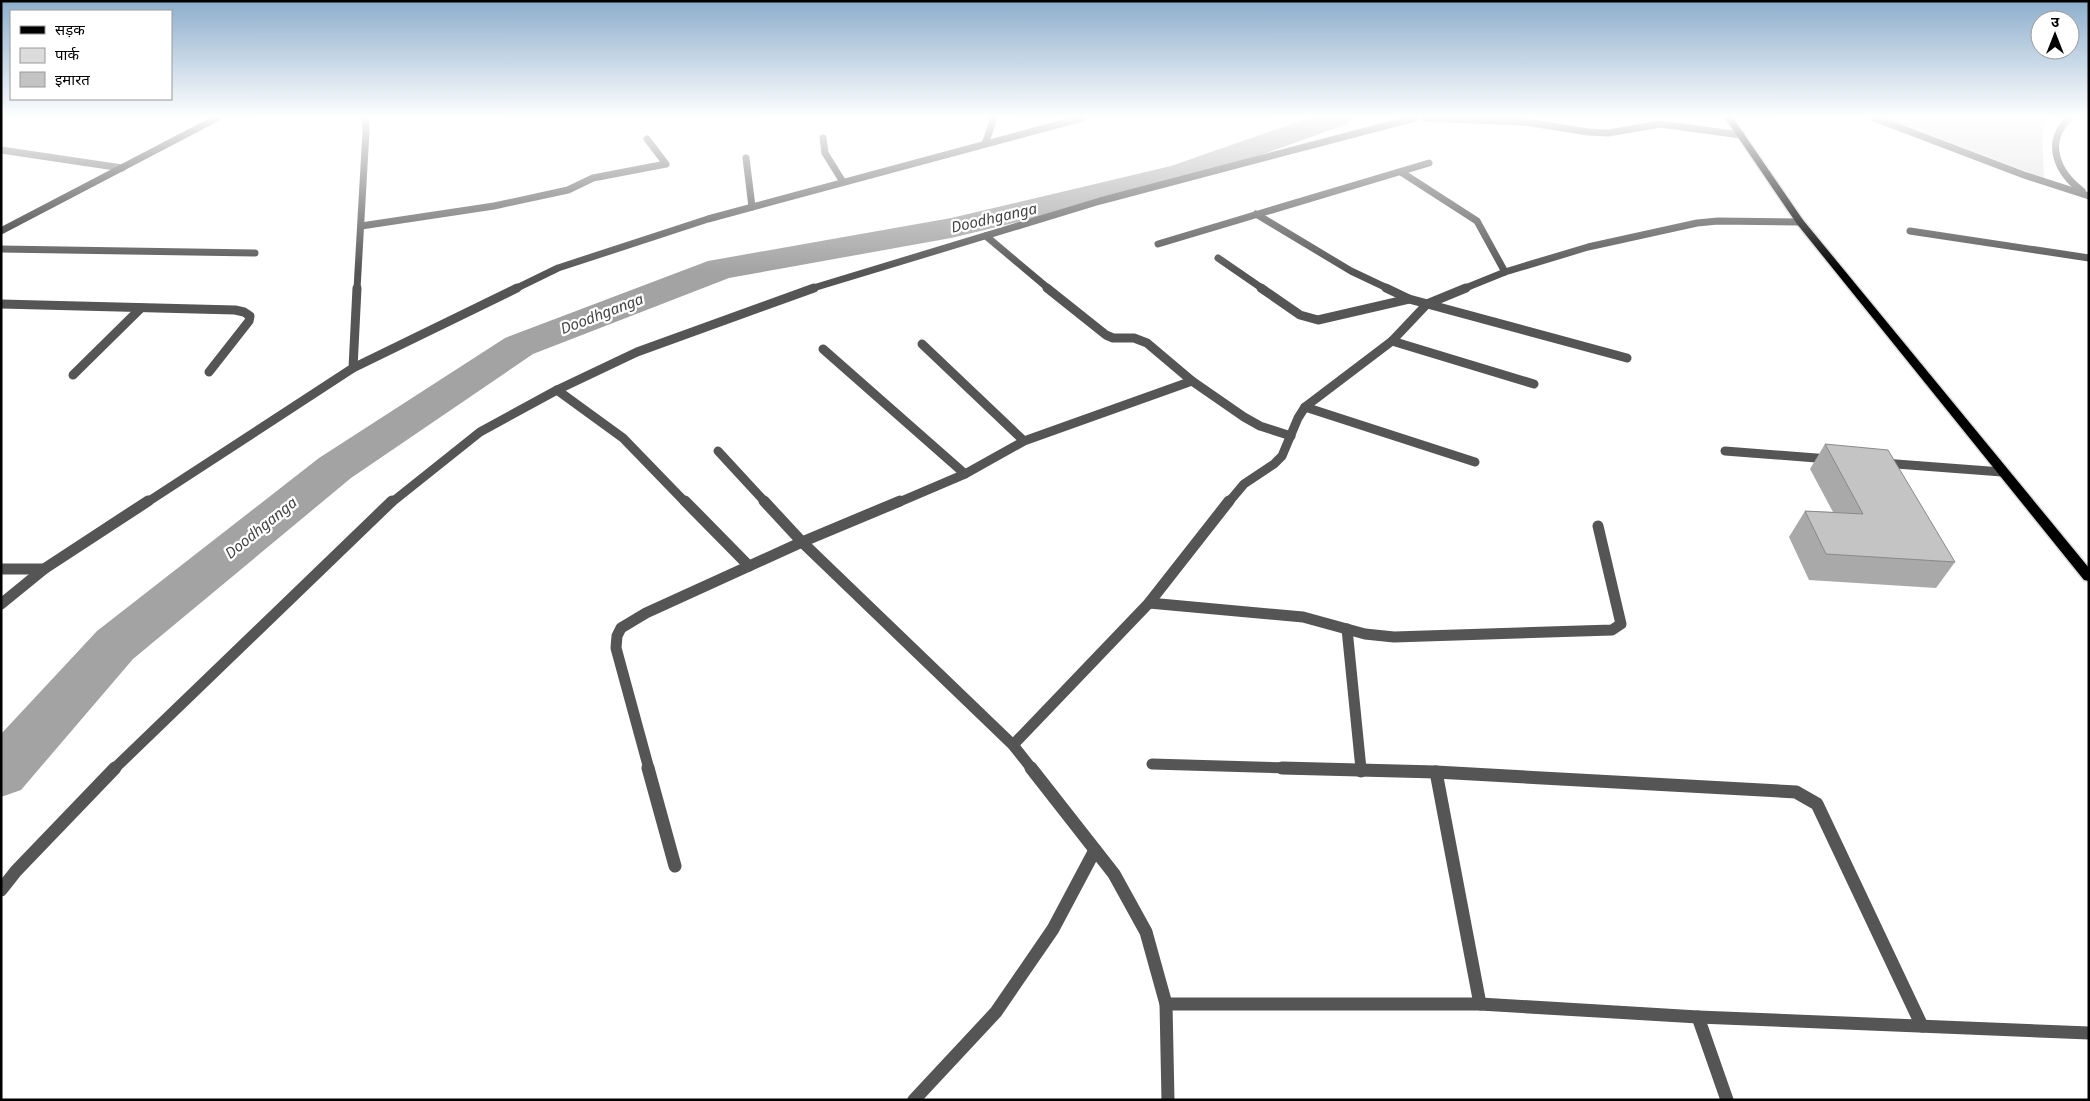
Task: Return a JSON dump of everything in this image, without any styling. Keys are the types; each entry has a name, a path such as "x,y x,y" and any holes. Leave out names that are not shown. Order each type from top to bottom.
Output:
{"main road":[{"path":"1,231 119,169"},
{"path":"1765,169 1800,222 2089,577"}],"street":[{"path":"352,368 364,169"},
{"path":"361,226 494,206 568,190 593,178 638,169"},
{"path":"747,169 752,207"},
{"path":"835,169 843,182"},
{"path":"1,604 44,569 352,368 558,268 708,219 890,169"},
{"path":"1,890 136,746 385,508 480,432 556,390 637,352 807,290 1109,199 1221,169"},
{"path":"1158,244 1409,169"},
{"path":"2012,169 2089,196"},
{"path":"2063,169 2073,184 2089,196"},
{"path":"1401,172 1477,221 1506,272"},
{"path":"1256,214 1351,271 1409,299 1627,358"},
{"path":"1014,745 1149,603 1239,488 1248,479 1281,457 1297,417 1305,407 1392,341 1426,304 1506,272 1588,247 1697,223 1718,221 1800,222"},
{"path":"1910,231 2089,258"},
{"path":"986,236 1022,268 1106,335 1113,338 1140,339 1154,348 1192,381 1252,422 1291,436"},
{"path":"1,249 255,253"},
{"path":"1218,258 1290,310 1309,319 1330,318 1409,299"},
{"path":"1,304 244,311 250,316 249,321 209,372"},
{"path":"73,375 141,308"},
{"path":"1392,341 1534,384"},
{"path":"922,344 1024,441"},
{"path":"823,349 965,474"},
{"path":"675,866 616,648 617,636 621,628 646,613 802,542 965,474 1024,441 1192,381"},
{"path":"556,390 623,438 749,566"},
{"path":"1305,407 1475,462"},
{"path":"718,451 802,542 1014,745 1114,874 1146,932 1166,1004 1168,1100"},
{"path":"1725,451 1844,460"},
{"path":"1874,462 2002,472"},
{"path":"1149,603 1303,617 1347,629 1394,637 1612,630 1621,624 1598,526"},
{"path":"1,570 44,569"},
{"path":"1347,629 1361,771"},
{"path":"1152,764 1436,772 1796,792 1817,804 1922,1026"},
{"path":"1436,772 1480,1004"},
{"path":"914,1100 996,1012 1053,929 1096,850"},
{"path":"1166,1004 1480,1004 1698,1017 2089,1033"},
{"path":"1698,1017 1726,1100"}],"green space":[{"path":"2021,169 2044,169 2044,178"}],"building":[{"path":"1825,444 1888,450 1955,562 1826,554 1805,511 1863,514"}],"waterway":[{"name":"Doodhganga","path":"1,773 115,645 335,468 519,346 721,269 951,228 1191,169"}]}
